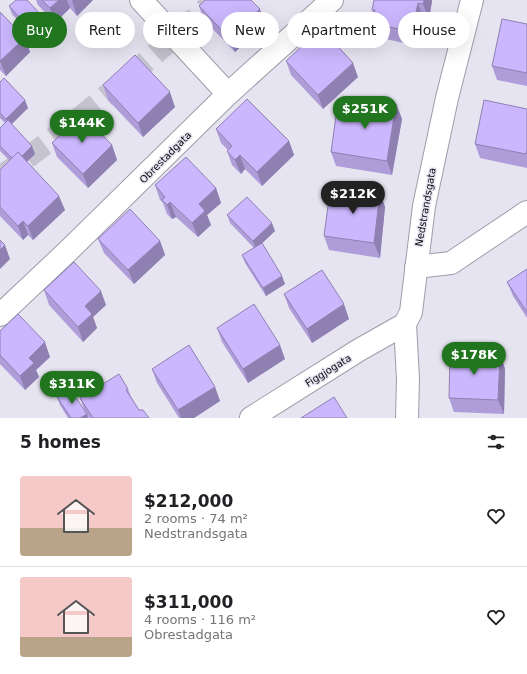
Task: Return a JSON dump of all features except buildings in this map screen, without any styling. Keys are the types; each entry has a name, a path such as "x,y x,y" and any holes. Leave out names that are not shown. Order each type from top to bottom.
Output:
{"street":[{"path":"141,0 228,94"},
{"name":"Obrestadgata","path":"0,315 73,246 228,94 332,0"},
{"name":"Nedstrandsgata","path":"407,418 408,378 405,324 411,312 424,206 446,98 472,0"},
{"path":"416,267 451,263 527,212"},
{"name":"Figgjogata","path":"251,418 359,350 405,324"}],"tunnel":[{"path":"0,177 29,157 84,114 163,47 215,0"}]}
